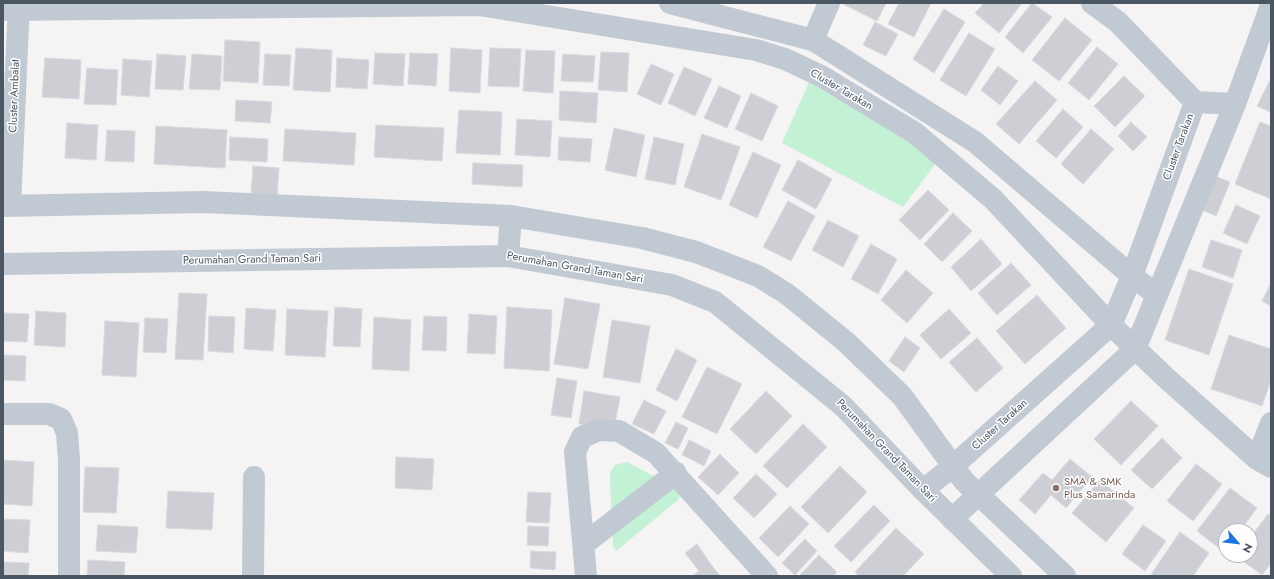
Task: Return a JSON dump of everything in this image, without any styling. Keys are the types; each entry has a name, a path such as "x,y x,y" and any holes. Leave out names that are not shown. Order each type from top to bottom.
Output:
{"street":[{"path":"670,3 813,40 975,142 1132,276 1158,295"},
{"path":"813,40 829,3"},
{"name":"Cluster Tarakan","path":"923,490 952,467 1111,326 1132,276 1195,102 1118,22 1092,3"},
{"path":"952,519 1135,349 1235,104 1271,5"},
{"name":"Cluster Tarakan","path":"499,6 756,50 785,59 821,76 914,133 993,199 1111,326 1264,463"},
{"name":"Cluster Ambalat","path":"7,206 14,8 499,6"},
{"path":"1195,102 1235,104"},
{"path":"7,206 203,202 511,216 642,238 696,252 758,276 787,294 846,342 902,396 952,467 979,495 1065,576"},
{"path":"508,256 511,216"},
{"name":"Perumahan Grand Taman Sari","path":"3,264 508,256 672,285 715,302 843,406 923,490 1011,576"},
{"path":"3,414 49,414 61,420 67,432 69,460 69,576"},
{"name":"Cluster Tarakan","path":"1264,463 1271,423"},
{"path":"586,576 575,452 582,436 599,430 619,431 656,453 676,473 767,576"},
{"path":"584,544 676,473"},
{"path":"253,576 254,477"}],"green space":[{"path":"809,82 939,159 903,207 782,143"},
{"path":"627,462 680,490 681,494 678,500 616,551 613,546 610,477 611,471 615,465"}],"building":[{"path":"841,3 886,3 877,21"},
{"path":"899,3 931,3 914,37 888,24"},
{"path":"984,3 1022,3 999,33 975,13"},
{"path":"1032,3 1052,17 1023,53 1005,37"},
{"path":"944,9 965,22 934,73 913,59"},
{"path":"1065,18 1092,40 1059,81 1032,60"},
{"path":"875,22 898,34 886,56 863,45"},
{"path":"969,33 995,49 966,96 940,80"},
{"path":"225,40 260,42 258,83 223,81"},
{"path":"1097,47 1118,64 1089,100 1068,83"},
{"path":"296,48 332,50 330,92 293,90"},
{"path":"451,48 482,50 480,93 449,91"},
{"path":"490,48 521,49 519,87 488,86"},
{"path":"526,50 555,51 553,93 523,91"},
{"path":"601,52 629,53 627,92 598,90"},
{"path":"375,53 405,54 403,86 373,84"},
{"path":"410,53 438,54 436,86 408,84"},
{"path":"157,54 186,56 183,90 155,89"},
{"path":"192,54 222,56 220,90 189,89"},
{"path":"265,54 291,55 289,86 263,85"},
{"path":"563,54 595,56 593,82 561,81"},
{"path":"45,58 81,60 79,99 42,97"},
{"path":"337,58 369,60 367,89 336,87"},
{"path":"123,59 152,61 149,97 121,95"},
{"path":"651,64 674,74 661,105 637,94"},
{"path":"998,66 1018,81 1000,105 981,90"},
{"path":"684,67 712,79 695,116 668,103"},
{"path":"87,68 118,70 116,105 84,104"},
{"path":"1124,76 1145,96 1115,127 1094,106"},
{"path":"1271,78 1271,112 1257,106"},
{"path":"1035,81 1057,100 1019,144 996,124"},
{"path":"719,86 741,96 727,128 704,118"},
{"path":"560,91 598,93 596,123 559,120"},
{"path":"751,93 778,106 762,141 735,129"},
{"path":"236,100 272,102 270,123 235,121"},
{"path":"1063,109 1083,127 1056,158 1036,141"},
{"path":"459,110 502,112 500,155 456,153"},
{"path":"517,119 552,121 550,157 515,155"},
{"path":"1131,122 1147,137 1133,151 1118,136"},
{"path":"1260,122 1271,126 1271,199 1235,184"},
{"path":"67,123 98,125 96,160 65,158"},
{"path":"376,125 444,128 442,161 374,157"},
{"path":"156,126 227,130 225,168 154,164"},
{"path":"614,128 645,135 636,177 605,170"},
{"path":"285,129 356,133 354,165 283,161"},
{"path":"1091,129 1114,149 1083,184 1061,164"},
{"path":"107,130 135,131 134,162 105,161"},
{"path":"702,134 740,147 721,200 684,187"},
{"path":"230,137 268,139 267,162 229,160"},
{"path":"559,137 592,139 590,162 558,160"},
{"path":"654,137 684,144 675,185 645,179"},
{"path":"753,152 781,165 757,218 729,205"},
{"path":"798,160 832,179 816,209 782,190"},
{"path":"473,163 523,165 522,187 472,184"},
{"path":"253,166 279,168 277,197 251,195"},
{"path":"1212,175 1230,182 1216,216 1198,208"},
{"path":"928,190 949,210 920,240 899,220"},
{"path":"788,201 815,216 791,261 763,247"},
{"path":"1236,205 1260,216 1247,244 1223,233"},
{"path":"953,213 972,231 942,262 924,244"},
{"path":"828,220 859,236 843,267 812,250"},
{"path":"981,239 1002,264 971,291 951,267"},
{"path":"1211,240 1242,250 1233,278 1202,267"},
{"path":"871,244 897,259 878,294 851,279"},
{"path":"1011,263 1031,285 997,315 978,293"},
{"path":"1189,269 1233,284 1209,355 1165,340"},
{"path":"906,270 933,293 907,323 881,300"},
{"path":"1271,283 1271,306 1262,301"},
{"path":"179,293 207,294 203,360 175,359"},
{"path":"1037,295 1066,328 1025,364 996,331"},
{"path":"565,298 600,304 588,369 554,364"},
{"path":"335,307 362,309 360,347 333,346"},
{"path":"507,307 552,310 549,371 504,368"},
{"path":"246,308 276,310 273,351 244,349"},
{"path":"287,309 328,311 325,357 285,355"},
{"path":"949,309 971,333 941,359 920,335"},
{"path":"36,311 66,313 65,347 34,345"},
{"path":"4,313 29,314 27,342 3,341"},
{"path":"469,314 497,316 495,354 467,353"},
{"path":"209,316 235,317 233,353 208,351"},
{"path":"424,316 447,317 446,351 422,350"},
{"path":"374,317 411,320 409,371 372,369"},
{"path":"145,318 168,319 166,353 143,352"},
{"path":"612,320 650,326 640,383 603,377"},
{"path":"105,321 139,323 136,377 102,375"},
{"path":"1229,335 1271,349 1271,380 1262,406 1211,389"},
{"path":"905,337 920,348 904,372 889,361"},
{"path":"977,338 1003,368 976,392 949,362"},
{"path":"676,349 697,360 677,401 656,390"},
{"path":"3,355 26,356 25,381 3,380"},
{"path":"707,367 742,384 717,434 682,417"},
{"path":"557,378 577,381 571,418 551,415"},
{"path":"584,391 620,397 614,429 579,424"},
{"path":"766,391 792,416 756,454 730,429"},
{"path":"644,400 666,411 654,434 632,424"},
{"path":"1131,401 1158,426 1121,465 1094,439"},
{"path":"676,422 688,428 678,449 665,443"},
{"path":"803,424 827,447 787,488 763,466"},
{"path":"1162,438 1182,458 1152,489 1131,470"},
{"path":"689,440 711,451 704,466 682,455"},
{"path":"720,454 739,473 718,495 698,477"},
{"path":"396,457 434,459 432,490 395,488"},
{"name":"SMA & SMK Plus Samarinda","path":"1070,459 1092,477 1066,508 1051,495 1035,514 1019,500 1043,473 1052,480"},
{"path":"3,460 34,462 32,506 3,504"},
{"path":"1196,464 1222,484 1193,521 1167,501"},
{"path":"840,466 867,492 828,533 801,507"},
{"path":"85,467 119,468 116,513 83,512"},
{"path":"756,474 777,494 754,518 733,498"},
{"path":"1100,480 1134,508 1106,542 1072,513"},
{"path":"1230,488 1257,508 1246,523 1218,523 1218,547 1197,531"},
{"path":"168,491 214,493 212,530 166,528"},
{"path":"528,492 551,493 549,523 526,522"},
{"path":"874,505 890,521 851,562 834,546"},
{"path":"790,506 809,524 778,557 759,538"},
{"path":"1268,514 1271,516 1271,563 1262,575 1246,563 1258,563 1258,527"},
{"path":"3,519 30,520 28,553 3,551"},
{"path":"98,525 138,527 136,553 96,551"},
{"path":"1143,525 1166,541 1145,571 1122,554"},
{"path":"528,526 549,527 548,546 527,545"},
{"path":"896,528 924,554 903,576 859,576 855,572"},
{"path":"1180,532 1209,553 1193,576 1150,576"},
{"path":"805,539 817,551 795,575 782,563"},
{"path":"697,544 720,576 692,576 699,571 685,553"},
{"path":"531,551 556,552 555,570 530,568"},
{"path":"819,555 837,572 833,576 799,576"},
{"path":"88,560 125,562 124,576 87,576"},
{"path":"3,562 29,563 28,576 3,576"}],"place":[{"name":"SMA & SMK Plus Samarinda","path":"1056,488"}]}
